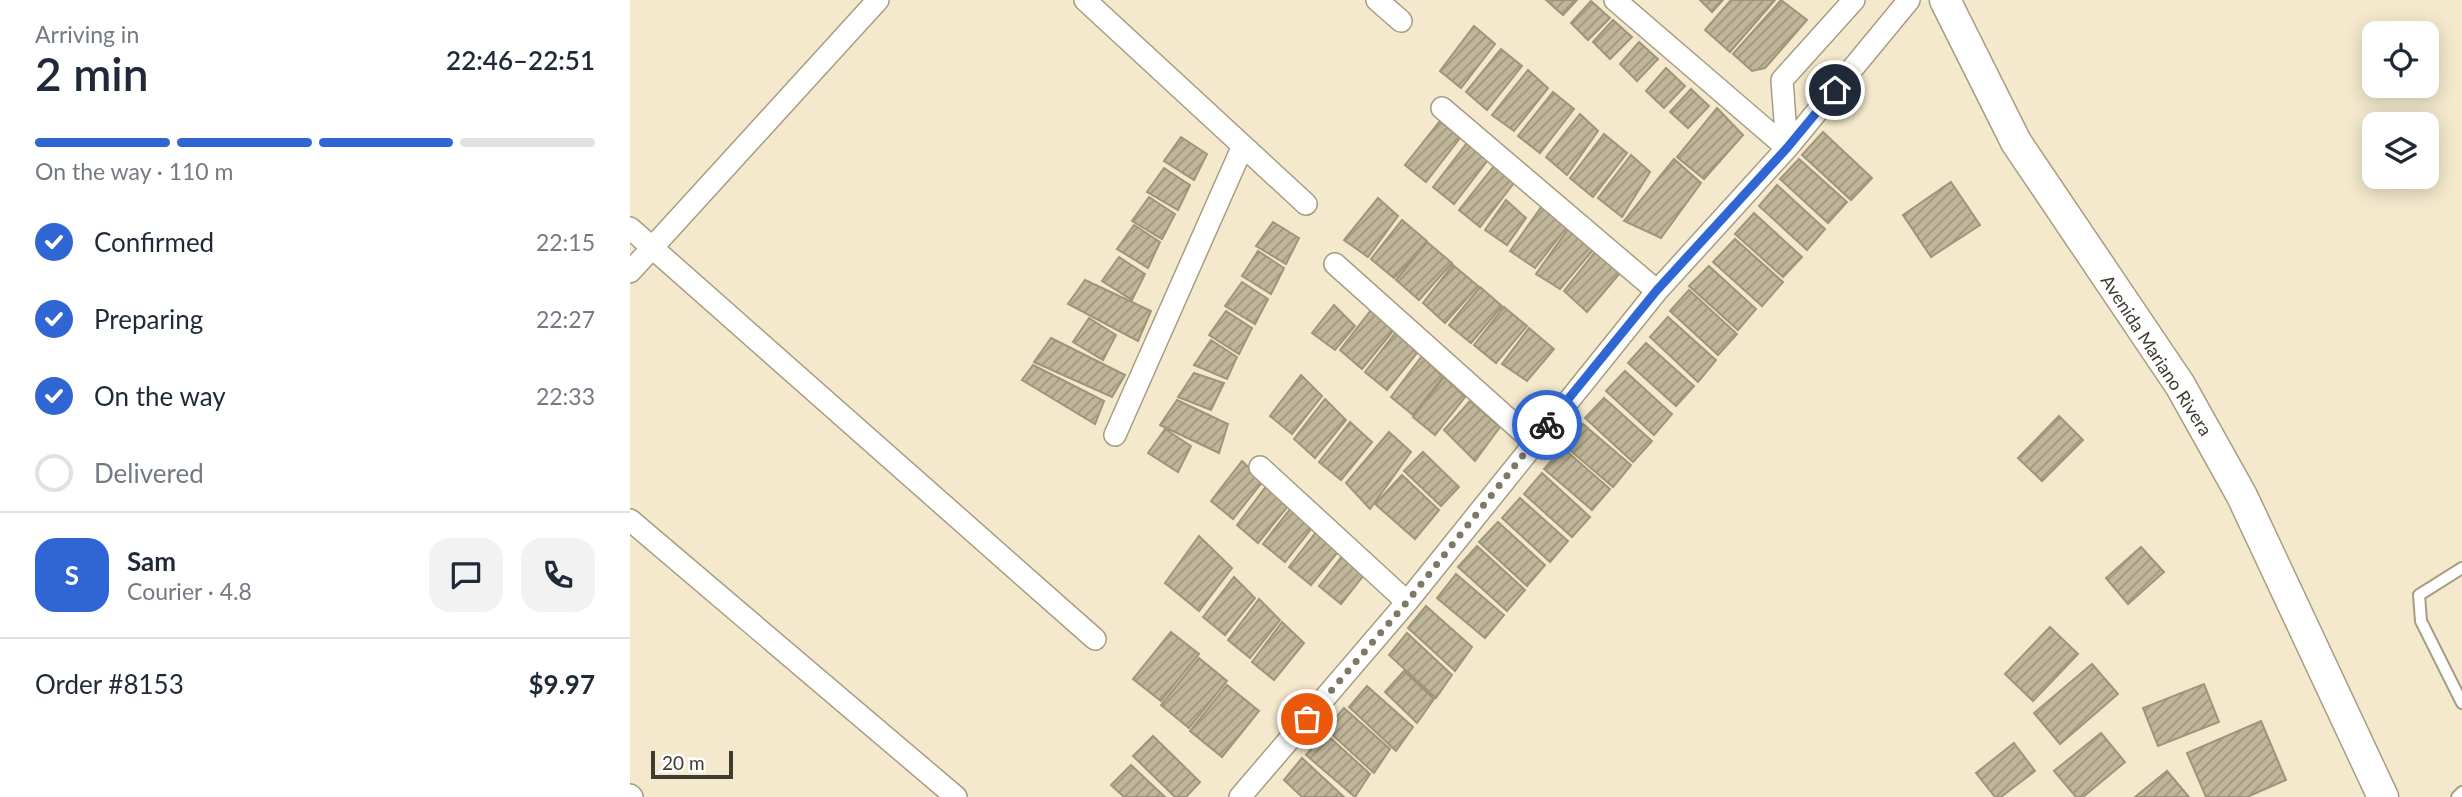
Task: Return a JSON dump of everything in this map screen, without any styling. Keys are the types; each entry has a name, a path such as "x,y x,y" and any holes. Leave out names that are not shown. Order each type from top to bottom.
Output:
{"main road":[{"name":"Avenida Mariano Rivera","path":"1945,0 2016,142 2180,385 2242,496 2383,797"}],"street":[{"path":"630,272 878,0"},
{"path":"1084,0 1306,204"},
{"path":"1377,0 1401,21"},
{"path":"1615,0 1787,148"},
{"path":"1787,148 1782,80 1854,0"},
{"path":"1240,797 1407,602 1657,290 1787,148 1898,4"},
{"path":"1442,108 1657,290"},
{"path":"1115,435 1242,148"},
{"path":"630,228 1095,639"},
{"path":"1335,264 1534,442"},
{"path":"1260,467 1407,602"},
{"path":"630,520 956,797"}],"lane":[{"path":"2462,568 2420,595 2421,621 2462,703"},
{"path":"2457,797 2462,792"}],"building":[{"path":"1546,0 1577,0 1563,15"},
{"path":"1700,0 1723,0 1712,12"},
{"path":"1731,0 1775,0 1730,52 1705,30"},
{"path":"1781,0 1807,20 1765,68 1752,71 1733,54"},
{"path":"1591,1 1610,18 1588,40 1571,23"},
{"path":"1613,20 1632,37 1610,59 1593,42"},
{"path":"1474,26 1495,44 1461,88 1440,71"},
{"path":"1639,42 1658,59 1637,81 1620,64"},
{"path":"1501,49 1522,66 1487,110 1466,92"},
{"path":"1666,68 1685,86 1664,108 1646,91"},
{"path":"1528,70 1548,88 1514,131 1492,115"},
{"path":"1691,89 1709,106 1688,128 1670,112"},
{"path":"1553,92 1574,109 1540,153 1518,136"},
{"path":"1717,108 1743,135 1704,179 1677,157"},
{"path":"1580,114 1598,131 1567,175 1546,157"},
{"path":"1440,121 1460,138 1426,182 1405,165"},
{"path":"1823,132 1872,178 1851,200 1802,155"},
{"path":"1604,134 1627,153 1593,197 1570,178"},
{"path":"1181,137 1207,154 1194,180 1164,161"},
{"path":"1467,143 1488,160 1454,204 1433,187"},
{"path":"1631,155 1650,172 1622,217 1598,198"},
{"path":"1674,159 1701,183 1661,238 1624,221"},
{"path":"1799,159 1847,202 1828,223 1780,179"},
{"path":"1494,166 1514,183 1480,227 1459,210"},
{"path":"1164,168 1190,185 1178,210 1147,192"},
{"path":"1951,182 1980,225 1931,257 1903,215"},
{"path":"1777,185 1825,229 1807,250 1759,206"},
{"path":"1149,197 1175,214 1162,239 1132,221"},
{"path":"1378,198 1398,216 1368,257 1344,240"},
{"path":"1506,200 1526,218 1507,245 1485,230"},
{"path":"1542,206 1567,227 1535,268 1510,251"},
{"path":"1754,213 1802,257 1783,277 1735,234"},
{"path":"1402,220 1427,241 1394,278 1371,259"},
{"path":"1273,222 1299,238 1286,264 1256,246"},
{"path":"1134,225 1160,242 1148,268 1117,249"},
{"path":"1568,229 1593,250 1560,289 1536,274"},
{"path":"1735,239 1783,282 1762,306 1713,262"},
{"path":"1427,242 1452,263 1419,300 1396,280"},
{"path":"1258,251 1284,268 1271,294 1242,276"},
{"path":"1595,252 1620,273 1587,312 1564,291"},
{"path":"1119,257 1145,274 1132,300 1102,281"},
{"path":"1453,265 1478,286 1445,323 1423,303"},
{"path":"1709,266 1756,309 1738,330 1689,286"},
{"path":"1085,280 1151,311 1138,341 1068,304"},
{"path":"1242,282 1268,299 1255,324 1225,306"},
{"path":"1480,287 1502,306 1471,343 1449,325"},
{"path":"1689,290 1737,334 1718,355 1670,311"},
{"path":"1334,305 1355,326 1335,350 1312,333"},
{"path":"1504,307 1527,326 1496,363 1474,345"},
{"path":"1371,310 1393,331 1362,369 1340,350"},
{"path":"1226,311 1252,328 1239,354 1209,335"},
{"path":"1668,317 1716,360 1698,382 1650,337"},
{"path":"1089,318 1116,335 1103,360 1073,342"},
{"path":"1529,328 1554,349 1527,381 1502,364"},
{"path":"1396,332 1417,353 1387,390 1365,372"},
{"path":"1051,338 1125,375 1112,397 1034,362"},
{"path":"1211,340 1237,357 1227,379 1194,365"},
{"path":"1646,343 1694,386 1676,406 1628,363"},
{"path":"1422,356 1443,377 1413,415 1391,397"},
{"path":"1033,365 1104,401 1095,424 1022,380"},
{"path":"1625,371 1672,414 1654,435 1606,391"},
{"path":"1194,373 1224,383 1211,410 1178,397"},
{"path":"1301,375 1322,396 1292,434 1270,416"},
{"path":"1444,377 1465,397 1435,435 1413,417"},
{"path":"1604,398 1652,441 1633,462 1585,418"},
{"path":"1325,399 1346,420 1315,458 1294,439"},
{"path":"1177,400 1228,424 1219,453 1160,425"},
{"path":"1470,401 1500,427 1475,461 1444,430"},
{"path":"2059,416 2083,440 2042,481 2018,458"},
{"path":"1350,422 1372,442 1341,480 1319,462"},
{"path":"1583,424 1631,465 1613,487 1565,446"},
{"path":"1165,429 1191,446 1178,472 1148,453"},
{"path":"1389,432 1411,452 1370,509 1346,483"},
{"path":"1563,448 1610,489 1592,510 1544,469"},
{"path":"1423,452 1459,487 1441,506 1404,471"},
{"path":"1242,461 1263,481 1233,519 1211,501"},
{"path":"1542,473 1590,517 1572,537 1524,494"},
{"path":"1402,475 1439,510 1415,539 1375,504"},
{"path":"1267,485 1289,505 1258,543 1237,525"},
{"path":"1520,498 1568,541 1550,562 1502,518"},
{"path":"1294,504 1315,524 1285,562 1263,544"},
{"path":"1498,522 1545,565 1527,586 1479,542"},
{"path":"1320,527 1341,548 1311,585 1289,567"},
{"path":"1199,536 1232,568 1199,611 1165,583"},
{"path":"1350,546 1371,566 1341,604 1319,586"},
{"path":"1477,546 1525,590 1507,611 1458,567"},
{"path":"2141,547 2164,572 2128,604 2106,578"},
{"path":"1456,574 1504,615 1485,638 1437,598"},
{"path":"1234,577 1255,598 1225,635 1203,617"},
{"path":"1259,599 1280,620 1250,658 1228,640"},
{"path":"1426,606 1472,647 1455,671 1408,628"},
{"path":"1282,622 1304,643 1274,680 1252,662"},
{"path":"2050,627 2078,654 2033,701 2005,674"},
{"path":"1171,632 1199,654 1161,701 1133,679"},
{"path":"1407,633 1452,675 1436,698 1389,655"},
{"path":"1199,658 1227,681 1189,728 1161,705"},
{"path":"2092,664 2118,694 2060,744 2034,713"},
{"path":"1404,671 1434,699 1417,723 1385,692"},
{"path":"2204,684 2219,722 2158,746 2143,708"},
{"path":"1227,685 1259,711 1222,757 1190,731"},
{"path":"1367,686 1413,727 1396,751 1349,707"},
{"path":"1344,708 1390,749 1374,773 1326,729"},
{"path":"2261,721 2286,780 2247,797 2206,797 2187,753"},
{"path":"1325,733 1370,774 1355,797 1306,755"},
{"path":"2101,733 2125,762 2083,797 2076,797 2054,771"},
{"path":"1153,736 1200,782 1186,797 1175,797 1133,756"},
{"path":"2014,743 2035,771 2001,797 1995,797 1976,773"},
{"path":"1302,758 1344,797 1302,797 1284,780"},
{"path":"1131,765 1165,797 1124,797 1111,785"},
{"path":"2167,771 2189,797 2135,797"}],"way so far":[{"path":"1307,719 1407,602 1547,425"}],"route":[{"path":"1547,425 1657,290 1787,148 1835,90"}]}
